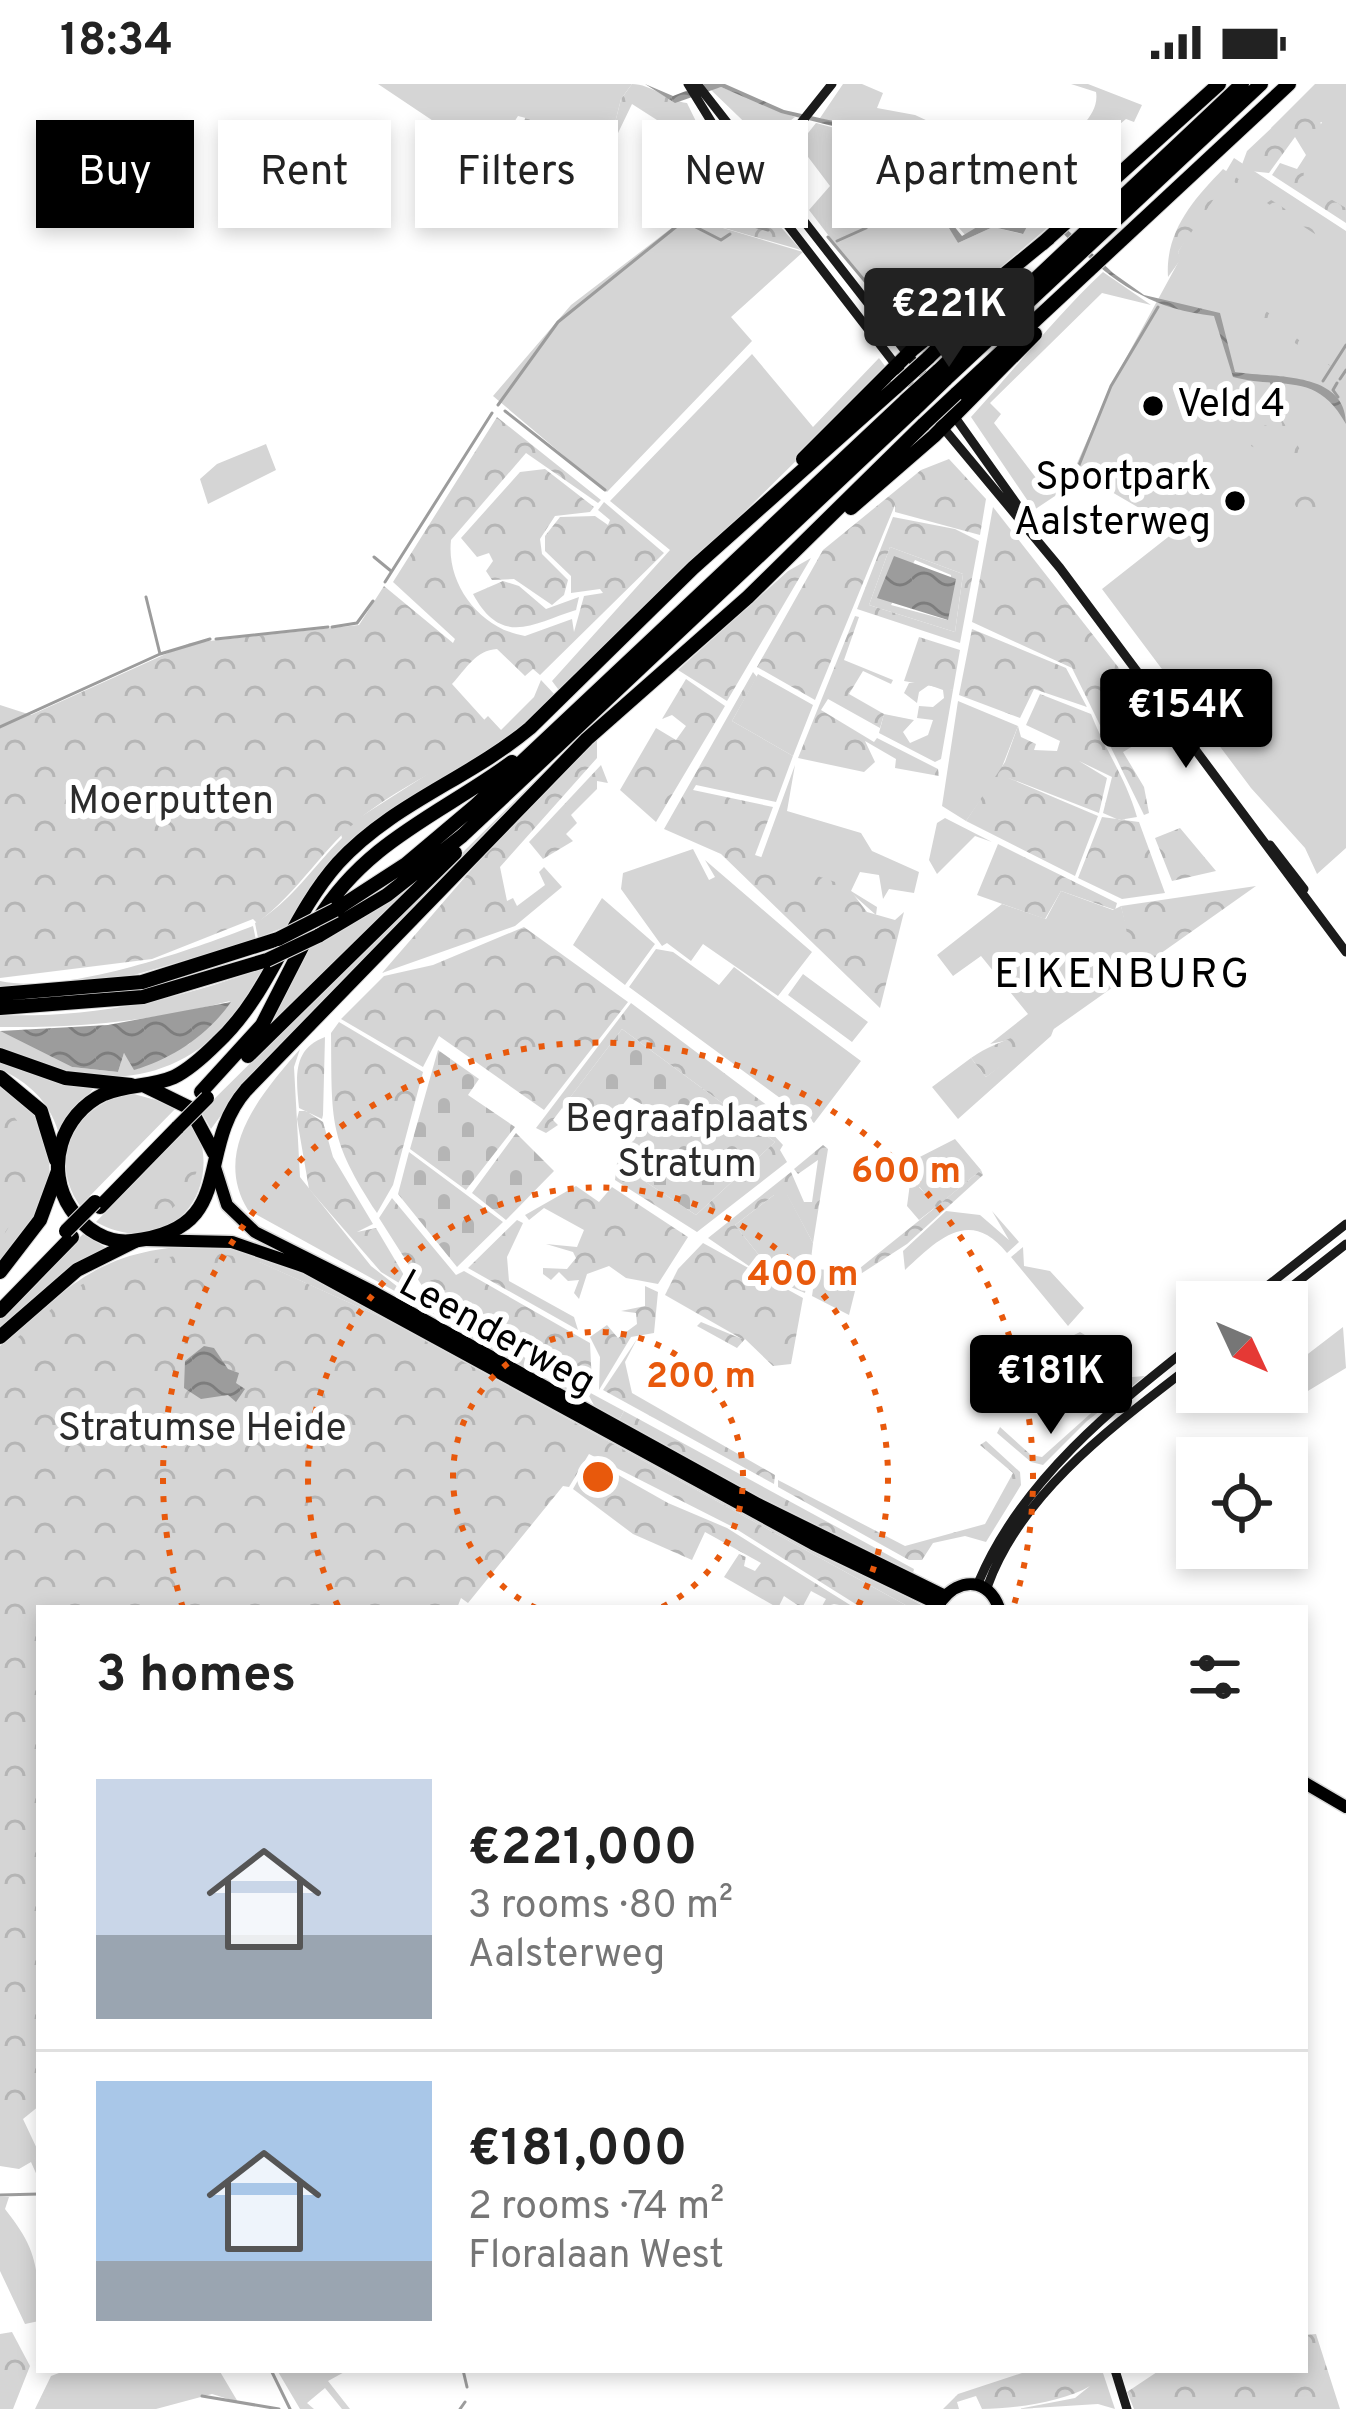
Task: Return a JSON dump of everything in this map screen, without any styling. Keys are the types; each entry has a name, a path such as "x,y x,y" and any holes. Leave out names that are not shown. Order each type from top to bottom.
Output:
{"highway":[{"path":"0,1272 40,1220 81,1111 137,1085 181,1073 232,1028 310,897 358,842 399,809 508,746 562,699 898,366 904,348 1057,230 1219,84"},
{"path":"1201,132 1242,84"},
{"path":"0,1299 905,399 1201,132 1262,84"},
{"path":"801,546 924,424 1289,84"},
{"path":"756,510 937,370 1057,230"},
{"path":"0,1337 77,1270 140,1241 174,1232 194,1218 209,1195 225,1124 241,1096 584,721 948,421 1078,285"},
{"path":"204,1095 262,1025 310,932 355,870 399,831 487,779 554,730 584,721"},
{"path":"0,994 142,982 278,939 335,910 429,846 554,730"},
{"path":"0,1008 143,998 267,960 318,936 415,875 514,789"},
{"path":"0,1055 65,1078 137,1085 190,1108 216,1161"},
{"path":"0,1076 41,1111 67,1203 80,1221 106,1238 140,1241"},
{"path":"0,1311 69,1234"}],"main road":[{"path":"805,120 832,84"},
{"path":"692,85 717,120"},
{"path":"795,228 886,351 948,421 1044,546 1346,947"},
{"path":"802,228 904,348 948,421"},
{"name":"Leenderweg","path":"216,1161 227,1205 255,1232 370,1289 939,1601"},
{"path":"1274,1281 1346,1224"},
{"name":"Leenderweg","path":"140,1241 242,1244 305,1267 813,1544 939,1601"},
{"path":"1299,1281 1346,1244"},
{"path":"980,1581 1062,1458 1176,1359"},
{"path":"939,1601 980,1581 1085,1454 1176,1378"},
{"path":"980,1581 999,1605"},
{"path":"1308,1785 1342,1802"},
{"path":"1116,2373 1127,2409"}],"green space":[{"path":"378,84 632,84 621,99 616,120 518,116 515,120 432,120"},
{"path":"632,84 646,87 687,103 695,120 657,120 632,104 618,133 621,99"},
{"path":"843,84 862,84 883,93 877,108 926,120 832,122 820,118"},
{"path":"1071,84 1088,84 1142,105 1134,122 1126,119 1121,123 1087,120 1096,92"},
{"path":"1315,84 1346,84 1346,221 1293,187 1322,122 1271,128"},
{"path":"721,87 795,117 742,120 710,89"},
{"path":"1319,116 1324,138 1304,170 1303,183 1346,208 1346,223 1272,175 1280,163 1297,169 1306,155 1295,137 1269,173 1240,170 1247,151 1282,118"},
{"path":"816,123 832,127 832,228 950,228 958,243 991,228 1022,234 1025,228 1047,228 911,343 809,210 830,186 808,157 808,133"},
{"name":"Sportpark Aalsterweg","path":"1234,158 1346,231 1346,848 1317,874 1305,848 1251,788 1102,589 1177,530 1074,470 1114,380 1180,259 1178,252"},
{"path":"1223,169 1346,248 1346,254 1228,178 1178,252 1181,259 1168,277 1176,231"},
{"path":"672,228 723,228 803,252 731,317 752,341 607,492 493,396 571,305"},
{"path":"724,228 782,228 801,250"},
{"path":"1185,261 1293,328 1294,336 1332,367 1180,269"},
{"path":"1103,272 1151,305 1102,293 990,403 1001,414 994,423 1043,487 1059,477 1063,482 1055,496 1034,510 971,417"},
{"path":"752,354 813,427 879,358 888,370 561,693 552,681 670,550 610,501"},
{"path":"1279,415 1329,497 1310,535 1313,543 1290,534 1298,511 1292,498 1300,467 1251,446 1260,424 1271,427 1281,422"},
{"name":"Moerputten","path":"497,417 601,500 598,503 526,453 451,540 454,573 481,614 525,636 572,619 574,632 584,596 603,593 600,589 571,593 571,576 545,551 545,536 560,517 595,516 608,525 610,520 598,510 604,502 664,553 540,675 533,669 525,676 497,649 472,661 452,684 490,726 481,735 486,742 364,815 257,923 253,919 152,959 0,978 0,705 31,715 190,643 359,625 384,586 453,643 455,639 393,582"},
{"path":"266,444 276,470 208,504 200,479 217,464"},
{"path":"949,459 986,499 980,535 895,512 895,505 815,700 757,667 823,550 921,470"},
{"path":"545,469 594,507 590,512 555,516 540,539 542,554 568,580 564,595 552,605 514,579 492,580 486,571 493,561 489,553 477,557 461,538 520,472"},
{"path":"993,507 1165,727 1123,752 1144,787 1149,813 1144,815 1072,668 972,622"},
{"path":"893,517 955,529 979,541 960,643 857,609","holes":["890,547 963,574 955,632 869,605"]},
{"path":"890,547 963,574 955,632 869,605","holes":["915,560 951,575 947,620 891,605"]},
{"path":"811,558 727,701 678,670 788,571"},
{"path":"503,581 519,586 546,609 579,597 576,610 533,625 507,626 484,611 473,594"},
{"path":"855,616 859,617 844,660 893,680 891,684 863,671 849,694 884,714 880,728 828,699 821,710 874,742 877,738 938,769 939,776 895,768 896,759 865,741 875,762 864,772 798,758"},
{"path":"972,629 1066,668 1087,707 1034,689 1020,718 959,695"},
{"path":"919,637 960,650 953,690 904,681"},
{"path":"753,672 757,677 732,721 793,756 776,802 696,785 693,790 773,807 755,855 847,886 867,912 895,920 904,912 880,1008 721,854 664,829"},
{"path":"758,674 813,705 793,756 732,721"},
{"path":"686,679 725,706 656,822 620,790 656,728 676,740 686,726 672,715 662,719"},
{"path":"541,680 557,697 498,748 367,828 307,895 287,926 258,938 255,923 301,884 342,838 340,830 434,770 488,716 501,730 534,697"},
{"path":"930,682 953,690 941,759 935,762 879,733 884,714 914,720 903,732 910,743 928,735 933,720 917,718 919,706 933,707 944,698 943,690 929,685 919,692 917,703 904,693 909,683"},
{"path":"1040,694 1091,714 1137,817 1119,820 1103,813 1112,777 1079,761 1107,778 1099,813 1006,777 1098,816 1075,876 966,821 1005,762 1018,726 1021,737 1036,744 1034,750 1057,751 1060,741 1026,725"},
{"path":"958,701 1018,726 1000,772 966,821 942,806"},
{"path":"597,736 597,758 500,867 507,901 513,898 517,906 545,885 539,872 544,867 562,887 515,926 382,973 497,840"},
{"path":"572,744 575,747 238,1092 211,1129 201,1112"},
{"path":"601,765 608,783 597,781 597,789 571,815 577,823 566,834 573,841 543,859 529,842"},
{"path":"795,765 787,811 861,833 872,851 919,872 914,893 889,889 883,899 879,875 860,872 851,891 877,907 876,915 849,891 761,858"},
{"path":"1102,817 1139,822 1165,893 1122,899 1078,878"},
{"path":"945,818 992,842 975,836 937,874 929,860 937,823"},
{"path":"1180,828 1216,871 1172,881 1155,838"},
{"path":"998,844 1117,903 1115,910 1061,891 1045,919 977,895"},
{"path":"693,849 709,880 715,877 705,860 812,952 778,996 703,944 691,961 667,943 662,946 621,889 623,873"},
{"path":"446,857 282,1013 268,1027 308,949"},
{"path":"1256,886 986,1077 971,1058 1057,1014 1055,1000 1134,965 1121,906"},
{"path":"1061,891 1113,910 1121,906 1136,964 1027,1036 990,1044 1028,1014 981,956 953,976 937,955 1002,904 1046,919"},
{"path":"602,898 655,944 625,985 573,945"},
{"path":"253,926 256,940 120,979 0,987 0,981 59,982 128,968"},
{"path":"524,927 628,1002 544,1110 439,1036 423,1067 341,1019 384,976 433,965"},
{"path":"656,949 673,952 719,985 734,967 861,1061 814,1123 629,987"},
{"path":"265,967 233,1017 202,1047 148,1072 89,1076 59,1071 0,1048 0,1031 72,1067 118,1072 124,1053 137,1069 189,1044 230,1001 173,1014 88,1024 0,1027 0,1015 135,1004 201,989"},
{"path":"803,974 868,1022 852,1042 788,995"},
{"path":"631,1003 780,1115 769,1130 783,1145 780,1150 787,1162 697,1232 615,1180 617,1163 696,1215 775,1142 622,1029 553,1120 558,1125 546,1133 536,1128"},
{"path":"339,1022 423,1072 393,1185 377,1213 349,1166 336,1128 331,1033"},
{"path":"1056,1023 1051,1036 958,1119 932,1087 971,1058 986,1077"},
{"name":"Begraafplaats Stratum","path":"622,1029 775,1142 696,1215 617,1163 643,1105 629,1097 599,1134 562,1108"},
{"path":"325,1037 322,1119 299,1108 297,1076 301,1057"},
{"path":"300,1049 294,1067 300,1177 371,1266 407,1294 624,1411 618,1422 596,1409 589,1396 559,1387 552,1375 535,1376 411,1300 248,1210 238,1188 238,1144 258,1103"},
{"path":"438,1050 479,1079 468,1095 515,1127 466,1190 410,1149"},
{"path":"0,1059 101,1088 94,1088 58,1131 43,1102 0,1069"},
{"path":"0,1086 16,1093 38,1120 49,1156 49,1175 41,1209 0,1263"},
{"path":"130,1093 178,1106 80,1206 66,1169 72,1136 95,1109"},
{"path":"0,1104 24,1134 29,1170 19,1208 0,1240"},
{"path":"299,1111 323,1122 333,1157 373,1224 357,1232 376,1228 414,1292 381,1272 309,1189 297,1119"},
{"path":"193,1120 202,1147 203,1172 185,1213 146,1233 122,1232 96,1222"},
{"path":"516,1133 554,1171 506,1220 472,1193"},
{"path":"955,1139 981,1170 941,1203 924,1184 919,1187 937,1206 919,1220 907,1206 911,1176 906,1164"},
{"path":"193,1144 199,1164 179,1201 158,1218 118,1222"},
{"path":"823,1145 828,1149 813,1243 787,1195 774,1195 735,1225 781,1283 708,1238 791,1172 804,1202 812,1202 818,1160 798,1174 794,1169"},
{"path":"409,1152 503,1222 457,1267 398,1194"},
{"path":"981,1170 983,1175 907,1244 859,1275 849,1315 812,1296 816,1269 855,1272 936,1207 918,1185 924,1183 942,1202"},
{"path":"576,1186 599,1202 612,1187 688,1237 658,1284 626,1278 609,1266 587,1274 579,1299 574,1293 579,1280 568,1281 559,1272 551,1280 543,1274 543,1268 567,1269 576,1258 573,1252 546,1244 577,1247 584,1230 544,1208 529,1220 525,1215"},
{"path":"787,1194 813,1243 811,1259 781,1283 735,1225 774,1195"},
{"path":"392,1198 456,1275 464,1271 590,1343 592,1384 426,1292 379,1218"},
{"path":"946,1211 980,1215 1009,1240 992,1211 1019,1242 1007,1253 980,1232 954,1233 905,1270 903,1251"},
{"path":"517,1220 523,1223 507,1257 509,1281 574,1317 578,1330 468,1268"},
{"path":"83,1234 107,1248 0,1332 0,1319"},
{"path":"703,1243 803,1298 791,1364 773,1366 745,1339 737,1348 697,1326 701,1322 742,1339 665,1295 678,1269"},
{"path":"213,1245 249,1251 313,1276 921,1605 906,1605 392,1322 259,1262 0,1357 0,1346 95,1271 145,1252"},
{"path":"1023,1247 1024,1266 1050,1271 1084,1308 1068,1326 1011,1257"},
{"name":"Stratumse Heide","path":"207,1252 253,1259 392,1322 906,1605 857,1605 733,1527 589,1454 569,1487 563,1486 468,1603 461,1598 458,1605 36,1605 36,2108 23,2119 36,2147 36,2161 0,2093 0,1352 79,1286 123,1263"},
{"path":"811,1259 805,1293 781,1283"},
{"path":"645,1286 658,1292 654,1333 631,1337 599,1390 600,1357 590,1337 607,1325 618,1338 637,1324 636,1313 621,1311 645,1306"},
{"path":"1343,1327 1346,1368 1308,1391 1308,1354"},
{"path":"1080,1332 1103,1346 1100,1357 1120,1378 1145,1376 1087,1421 1043,1465 1031,1462 997,1433 1000,1427 1031,1455 1042,1457 1118,1389 1074,1335"},
{"path":"637,1339 625,1362 632,1393 775,1475 774,1484 603,1390"},
{"path":"624,1411 914,1569 913,1573 844,1546 618,1422"},
{"path":"986,1441 1020,1472 1021,1485 986,1542 965,1536 933,1543 922,1560 909,1560 778,1487 778,1480 905,1546 985,1524 1013,1473 980,1445"},
{"path":"590,1459 668,1503 727,1528 850,1605 823,1605 826,1599 811,1591 804,1605 784,1596 780,1605 773,1605 724,1577 739,1554 746,1557 744,1566 755,1571 761,1563 705,1532 692,1560 633,1534 573,1489"},
{"path":"0,2086 36,2161 36,2173 31,2162 19,2169 0,2166"},
{"path":"0,2197 9,2197 5,2209 33,2258 36,2322 25,2324 0,2271"},
{"path":"12,2332 30,2366 13,2409 0,2409 0,2334"},
{"path":"1316,2334 1340,2409 1134,2409 1127,2392 1156,2373 1308,2373 1308,2335"},
{"path":"221,2373 238,2402 212,2394 156,2409 35,2409 51,2376"},
{"path":"279,2373 343,2373 328,2381 350,2409 342,2409 325,2388 307,2403 314,2409 300,2409"},
{"path":"1022,2373 1103,2373 1115,2409 1098,2404 1018,2409 1075,2398 1090,2386 1023,2406 982,2409 976,2396 957,2402 959,2409 943,2409 958,2394"}],"water":[{"path":"645,84 673,96 704,84 725,84 784,110 832,121 832,126 781,113 721,87 675,103"},
{"path":"949,228 962,236 975,228 991,228 958,243"},
{"path":"1058,228 1065,228 1144,295 1220,313 1235,372 1320,385 1343,407 1346,424 1335,407 1310,389 1233,377 1214,316 1159,303 1137,293 1116,280"},
{"path":"894,556 956,579 948,620 877,598"},
{"path":"231,1002 188,1044 134,1070 124,1053 118,1072 72,1067 0,1031 108,1025"},
{"path":"204,1346 214,1348 228,1369 239,1373 236,1383 245,1389 236,1402 228,1395 201,1399 184,1388 185,1361"}],"waterway":[{"path":"498,405 558,322 675,228"},
{"path":"698,228 721,240 730,234"},
{"path":"761,228 768,230"},
{"path":"837,241 866,228"},
{"path":"828,237 895,317"},
{"path":"1077,470 1111,386 1158,307"},
{"path":"1323,381 1346,345"},
{"path":"1340,379 1346,370"},
{"path":"1271,381 1279,405"},
{"path":"1337,383 1333,390 1338,397"},
{"path":"505,411 605,490"},
{"path":"385,582 492,413"},
{"path":"1063,506 1069,489"},
{"path":"374,557 391,571"},
{"path":"146,597 160,654 210,639"},
{"path":"332,627 357,623 373,601"},
{"path":"216,639 328,627"},
{"path":"0,727 160,654"},
{"path":"0,2195 36,2194"},
{"path":"272,2373 290,2409"},
{"path":"464,2373 467,2387"},
{"path":"202,2396 279,2409"},
{"path":"460,2409 465,2402"}],"place":[{"name":"Veld 4","path":"1153,406"},
{"name":"Sportpark Aalsterweg","path":"1235,501"}],"district":[{"name":"EIKENBURG","path":"1123,976"}]}
